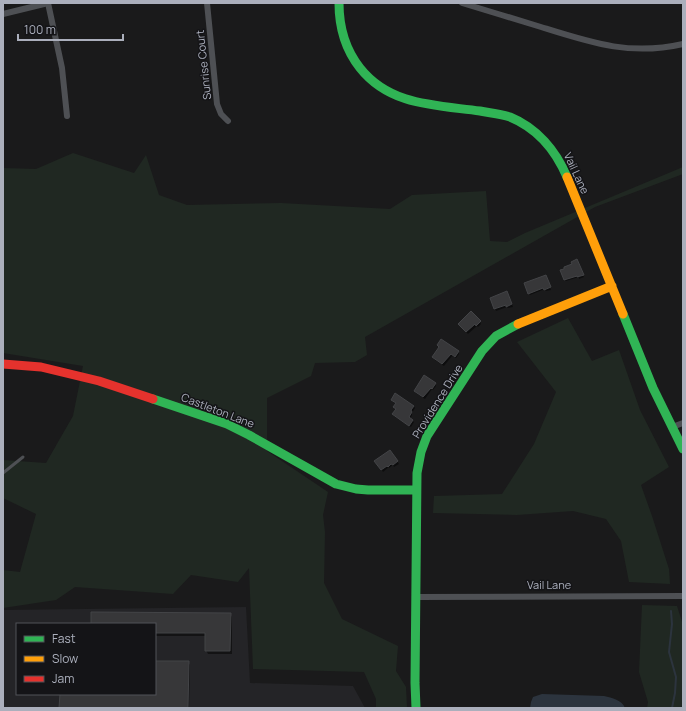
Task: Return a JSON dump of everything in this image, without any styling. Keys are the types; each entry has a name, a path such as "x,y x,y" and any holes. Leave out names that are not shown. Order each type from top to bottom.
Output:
{"street":[{"path":"3,14 48,3 62,68 67,116"},
{"name":"Sunrise Court","path":"207,3 217,104 221,114 228,121"},
{"name":"Vail Lane","path":"339,3 339,18 346,46 351,56 365,75 382,89 399,98 419,104 501,114 517,120 536,132 552,149 562,165 654,388 683,449"},
{"path":"462,3 579,39 612,47 659,48 683,44"},
{"name":"Providence Drive","path":"416,708 416,490 418,464 423,445 430,431 479,355 496,336 518,324 612,286"},
{"name":"Castleton Lane","path":"3,364 41,367 99,381 227,424 336,484 368,490 416,490"},
{"path":"672,427 683,422"},
{"name":"Vail Lane","path":"416,597 683,596"}],"lane":[{"path":"3,473 23,458"}],"shaded area":[{"path":"73,153 134,173 146,155 159,195 187,205 281,203 390,209 412,195 486,191 490,241 507,242 525,233 683,167 683,174 595,207 365,337 367,355 355,362 315,363 311,376 267,398 267,451 328,492 323,515 325,532 324,583 342,619 398,646 396,671 406,687 407,708 376,708 376,699 364,672 253,669 249,568 238,582 191,575 173,594 75,587 56,600 3,608 3,570 20,572 36,514 3,498 3,460 46,463 73,416 83,366 3,353 3,168 36,169"},
{"path":"568,318 592,361 619,350 640,410 669,467 641,485 669,569 670,584 629,582 621,541 606,519 573,511 517,515 433,513 434,496 502,494 534,444 556,392 517,342"},
{"path":"642,605 677,606 683,625 683,708 647,708 648,702 639,672"},
{"path":"246,607 250,683 353,686 365,708 3,708 3,610"},
{"path":"542,694 604,696 619,701 625,708 530,708 533,697"}],"building":[{"path":"577,259 584,275 564,280 560,270 572,264 571,262"},
{"path":"546,275 551,287 544,290 543,288 528,294 524,283"},
{"path":"507,291 512,304 506,307 506,305 494,309 490,298"},
{"path":"471,311 481,321 466,332 458,324"},
{"path":"441,339 459,351 455,357 451,354 442,364 432,357 439,347 437,345"},
{"path":"424,375 436,383 423,397 414,391"},
{"path":"395,393 414,406 409,417 413,420 409,426 392,414 396,409 393,407 396,403 391,400"},
{"path":"390,450 398,461 381,470 374,461"},
{"path":"91,612 231,613 230,651 205,651 205,633 156,633 156,623 91,623"},
{"path":"156,661 189,661 188,708 59,708 60,695 156,695"}],"waterway":[{"path":"671,611 672,624 669,652 676,677 672,708"}],"traffic: fast":[{"path":"339,3 340,21 350,53 360,68 372,81 385,90 415,102 480,111 510,117 529,127 544,141 557,158 567,177"},
{"path":"623,314 653,388 683,449"},
{"path":"416,708 417,473 421,452 427,436 482,351 496,336 518,324"},
{"path":"153,399 227,424 336,484 356,489 368,490 416,490"}],"traffic: slow":[{"path":"567,177 623,314"},
{"path":"518,324 612,286"}],"traffic: jam":[{"path":"3,364 41,367 99,381 153,399"}]}
